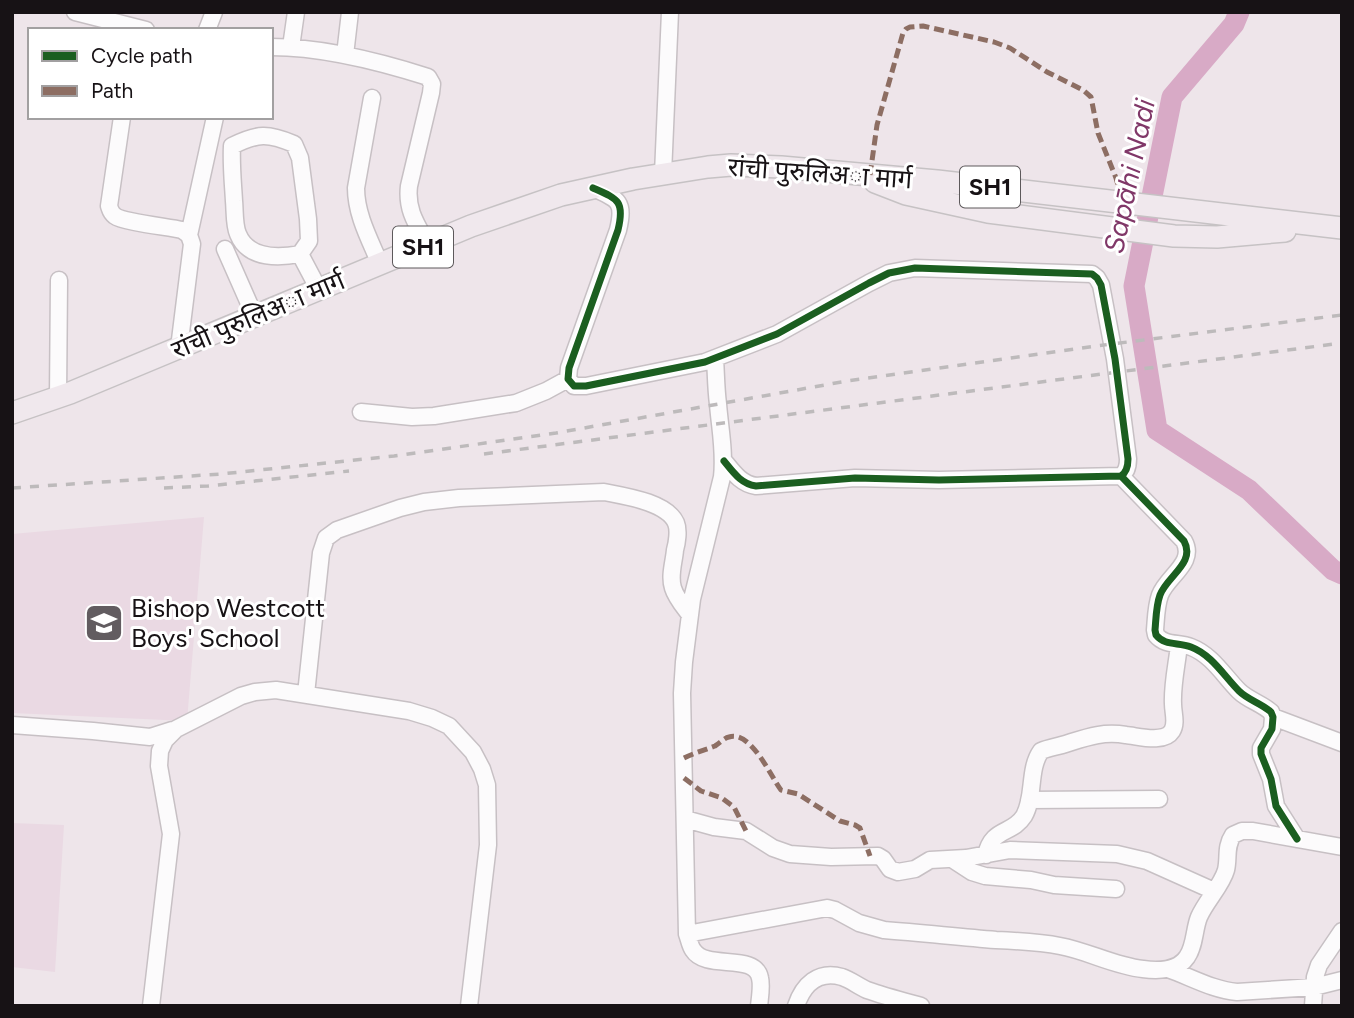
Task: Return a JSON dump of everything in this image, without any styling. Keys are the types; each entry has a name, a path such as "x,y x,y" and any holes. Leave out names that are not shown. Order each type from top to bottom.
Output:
{"main road":[{"name":"रांची पुरुलिअा मार्ग","path":"12,413 58,398 471,226 561,195 708,167 781,167 937,181 1336,227"},
{"name":"SH1","path":"854,174 905,194 988,212 1174,236 1217,237 1336,227"}],"street":[{"path":"75,12 135,28"},
{"path":"291,47 296,12"},
{"path":"345,55 350,12"},
{"path":"663,174 670,12"},
{"path":"273,47 345,55 428,77 432,84 407,200 428,245"},
{"path":"372,98 356,188 356,202 380,264"},
{"path":"122,119 109,206 111,213 127,220 182,229 189,235"},
{"path":"179,348 192,244 189,235 215,119"},
{"path":"274,136 295,144 300,158 308,219 309,241 300,254 281,257 263,255 245,246 237,232 232,146 249,138 274,136"},
{"path":"593,188 615,198 620,204 622,216 569,368 568,379 574,386 586,386 705,362 777,334 869,283 902,270 1092,274 1101,285 1115,359 1128,459 1125,473 1121,476 939,480 855,478 756,486 741,481 723,461"},
{"path":"225,249 255,317"},
{"path":"300,254 319,290"},
{"path":"58,398 60,280"},
{"path":"715,358 722,477 697,575 682,693 687,934 692,949 699,957 755,968 760,976 759,1006"},
{"path":"361,412 412,417 447,414 516,402 568,379"},
{"path":"1121,476 1187,545 1188,556 1160,594 1156,635 1164,642 1186,645 1198,651 1220,668 1239,691 1266,707 1273,717 1342,743"},
{"path":"306,694 321,553 326,538 337,530 424,502 604,492 653,504 667,512 677,524 673,587 690,615"},
{"path":"986,855 992,839 1021,820 1027,808 1041,751 1078,738 1097,735 1167,737 1175,724 1173,703 1179,645"},
{"path":"12,725 150,737 176,729 241,696 276,690 410,711 449,726 473,752 487,785 488,845 469,1006"},
{"path":"1273,717 1272,729 1261,748 1261,754 1271,779 1276,806 1297,839"},
{"path":"151,1006 171,834 159,766 160,751 164,740 176,729"},
{"path":"1029,800 1159,799"},
{"path":"685,818 714,827 746,831 773,848 790,854 878,856 894,871 915,869 930,860 1016,850 1117,854 1147,861 1214,891"},
{"path":"1168,969 1182,962 1192,947 1198,919 1223,878 1227,867 1227,848 1233,835 1242,831 1253,831 1342,847"},
{"path":"952,859 972,872 985,876 1054,885 1116,889"},
{"path":"687,934 827,908 859,923 884,930 1049,944 1078,950 1131,968 1168,969 1225,991 1314,987 1342,979"},
{"path":"1313,1006 1319,965 1342,931"},
{"path":"796,1006 800,995 811,981 829,976 846,978 874,999 921,1006"}],"shaded area":[{"name":"Bishop Westcott Boys' School","path":"204,517 187,721 12,713 12,534"},
{"path":"12,823 64,825 55,972 12,967"}],"waterway":[{"name":"Sapāhi Nadi","path":"1239,12 1234,24 1172,97 1134,286 1157,430 1249,490 1333,570 1342,574"}],"railway":[{"path":"12,488 221,474 394,456 556,433 847,381 1342,315"},
{"path":"484,454 1342,343"},
{"path":"164,488 349,471"}],"marked path":[{"path":"870,175 877,125 903,33 910,27 923,26 1010,48 1091,97 1098,133 1123,203"},
{"path":"684,758 715,746 729,737 745,740 760,756 781,790 798,794 840,821 860,828 870,856"},
{"path":"684,778 701,791 722,798 734,807 746,831"}],"cycle path":[{"path":"593,188 614,198 621,213 618,230 569,368 568,379 574,386 586,386 705,362 777,334 889,273 915,268 1092,274 1101,285 1115,359 1128,459 1127,469 1121,476"},
{"path":"724,461 742,480 756,486 855,478 939,480 1121,476 1184,541 1187,549 1184,563 1160,595 1156,612 1156,635 1163,641 1198,651 1211,660 1243,694 1271,712 1272,729 1261,748 1261,754 1271,779 1276,806 1297,839"}],"place":[{"name":"Bishop Westcott Boys' School","path":"104,623"}]}
